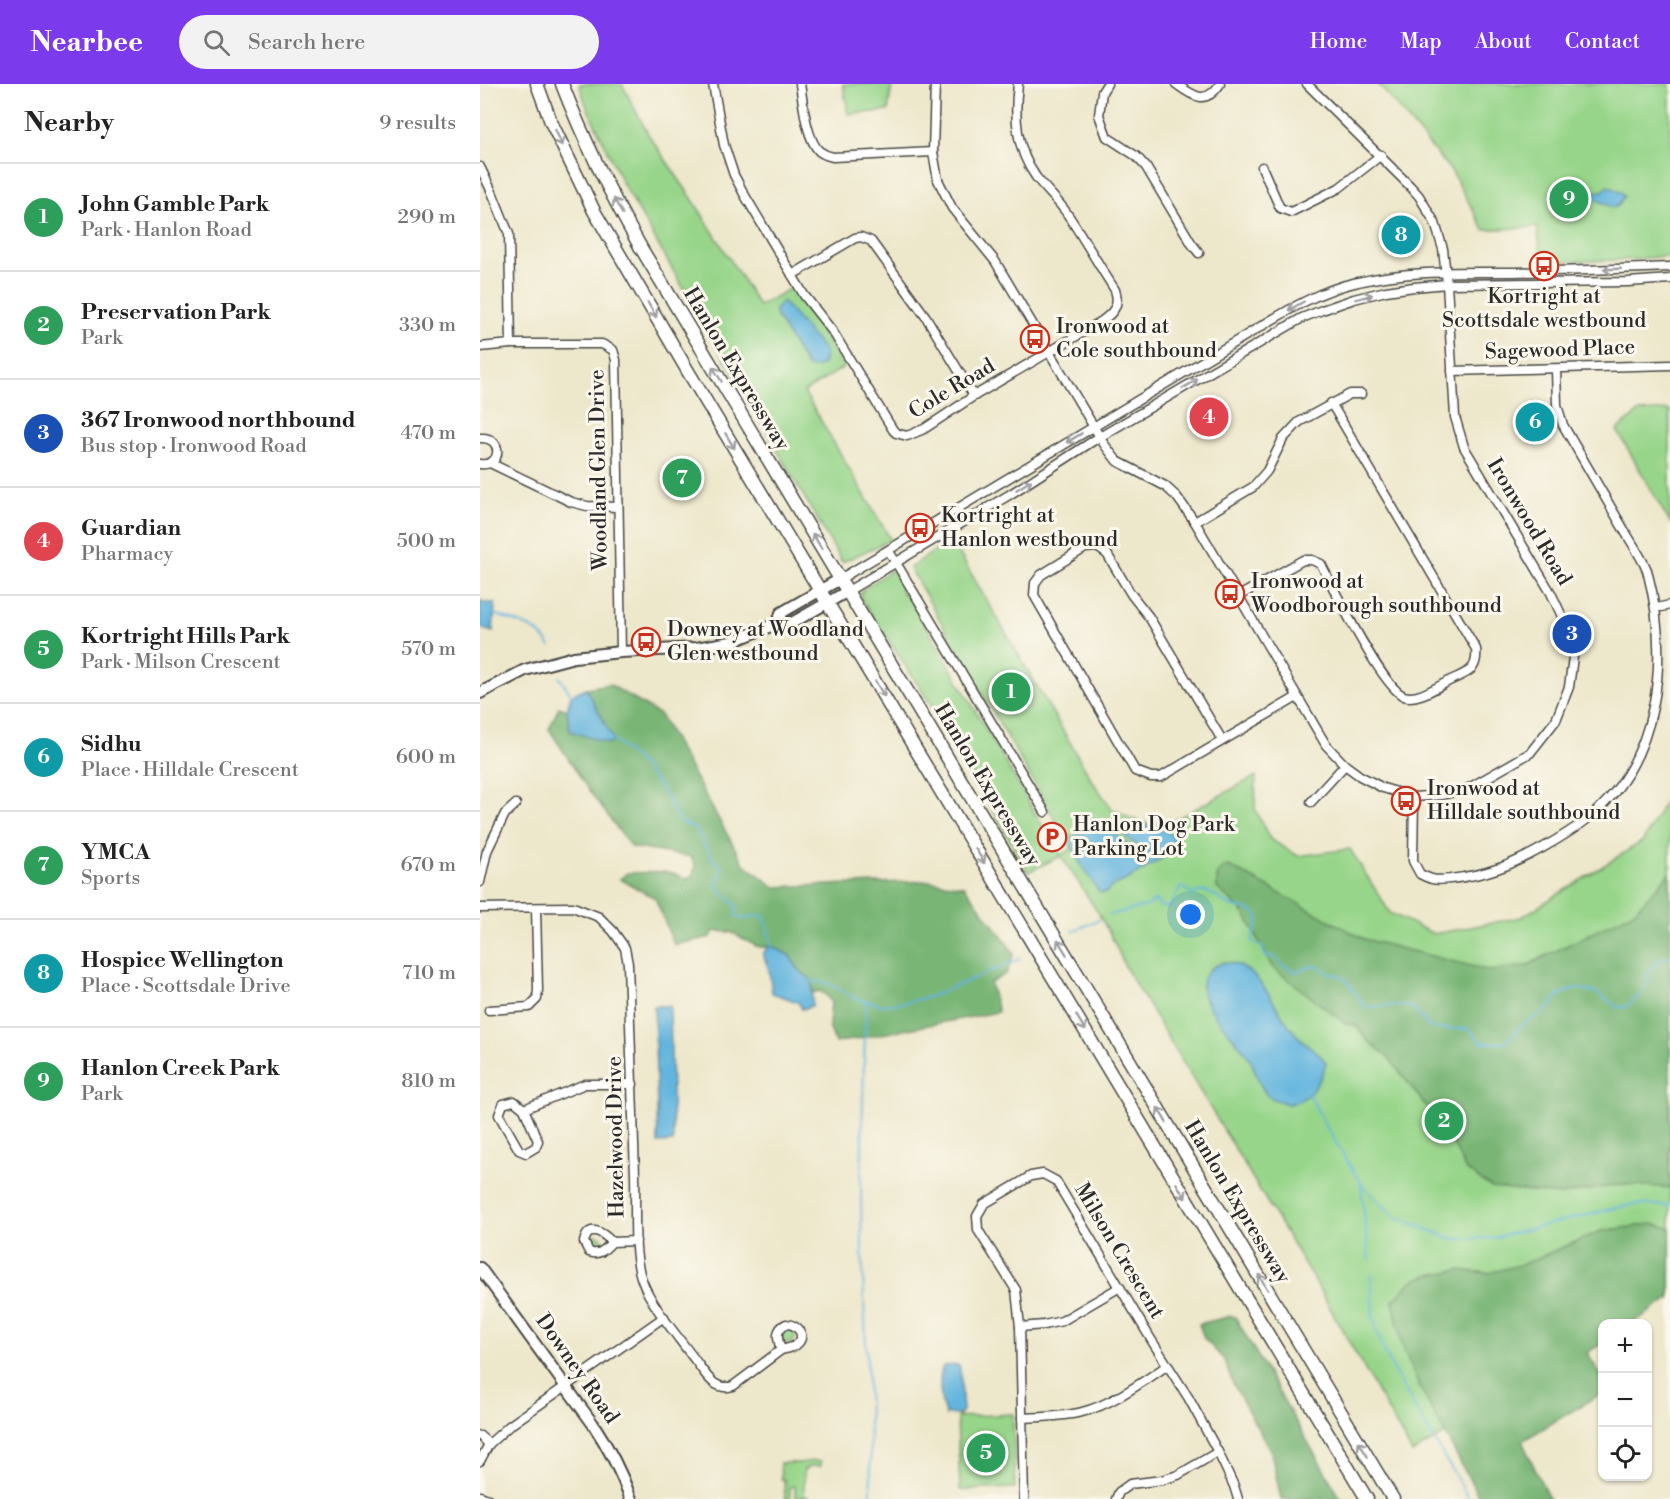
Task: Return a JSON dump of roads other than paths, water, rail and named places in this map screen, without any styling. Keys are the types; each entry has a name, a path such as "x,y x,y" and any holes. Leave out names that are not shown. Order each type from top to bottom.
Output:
{"highway":[{"name":"Hanlon Expressway","path":"537,84 556,132 594,211 689,373 1367,1499"},
{"name":"Hanlon Expressway","path":"562,84 607,187 641,248 1393,1499"}],"main road":[{"path":"778,623 781,613 840,579"},
{"path":"480,693 525,670 574,657 696,648 730,642 778,623 790,624 848,591"},
{"name":"Downey Road","path":"480,1269 567,1386 607,1446 619,1468 631,1499"}],"street":[{"name":"Cole Road","path":"713,84 721,133 744,194 804,295 833,332 893,430 907,436 913,435 1115,310 1117,297 1115,290 1071,220 1036,177 1025,159 1019,139 1015,108 1018,84"},
{"path":"800,84 811,135 816,147 822,153 833,157 933,152"},
{"name":"Ironwood Road","path":"935,84 933,152 938,180 952,208 995,261 1117,461 1165,486 1177,497 1195,522 1326,745 1345,765 1383,788 1414,797 1442,795 1469,788 1530,753 1556,720 1569,687 1573,657 1568,629 1551,593 1464,447 1455,417 1447,284 1443,249 1435,223 1419,196 1381,155 1307,84"},
{"path":"1107,84 1102,92 1099,115 1107,137 1136,156 1146,167 1199,253"},
{"path":"1176,84 1195,97 1204,98 1214,93 1220,84"},
{"path":"1262,167 1280,208 1291,212 1339,188 1381,155"},
{"path":"480,167 508,234 511,344"},
{"path":"792,275 855,238 861,237 871,241 926,317 974,396"},
{"path":"840,579 1304,301 1331,290 1386,277 1445,272 1670,267"},
{"path":"848,591 1101,437 1302,318 1322,309 1386,291 1447,284 1628,282 1670,279"},
{"name":"Woodland Glen Drive","path":"480,347 511,344 602,344 613,350 616,360 621,652"},
{"name":"Sagewood Place","path":"1452,371 1670,365"},
{"path":"1414,797 1413,861 1420,874 1434,880 1472,877 1515,863 1550,844 1586,820 1628,777 1650,737 1664,686 1665,606 1647,570 1563,425 1557,405 1556,369"},
{"path":"1195,522 1253,488 1267,471 1283,439 1299,422 1350,394 1361,394"},
{"path":"1239,596 1303,560 1312,560 1321,564 1365,646 1395,690 1405,696 1418,696 1471,671 1477,661 1476,649 1331,403"},
{"path":"480,438 489,439 497,447 497,456 490,463"},
{"path":"480,464 490,463 571,502 587,506 618,507"},
{"path":"1222,740 1149,617 1131,594 1107,554 1096,547 1085,548 1041,575 1035,583 1034,596 1135,771 1150,777 1161,777 1297,697"},
{"path":"889,551 1045,812"},
{"path":"1311,802 1345,765"},
{"path":"480,882 487,851 505,813 516,804"},
{"name":"Hazelwood Drive","path":"480,908 573,907 599,917 625,948 628,964 633,1084 636,1241 641,1278 646,1291 711,1382 721,1388 733,1386 781,1350"},
{"path":"489,1010 528,1007 537,999 536,908"},
{"path":"524,1109 585,1084 633,1084"},
{"path":"514,1101 524,1109 538,1141 536,1147 526,1153 519,1150 500,1115 503,1104 514,1101"},
{"name":"Milson Crescent","path":"1024,1499 1020,1327 1016,1290 978,1230 977,1216 984,1204 1031,1176 1043,1174 1056,1181 1218,1452"},
{"path":"612,1242 636,1241"},
{"path":"1020,1327 1062,1321 1120,1287"},
{"path":"480,1461 489,1444 509,1426 664,1317"},
{"path":"1022,1418 1084,1412 1112,1400 1168,1365"},
{"path":"480,1436 489,1444"},
{"path":"1116,1499 1119,1492 1130,1484 1162,1480 1178,1475 1218,1452 1238,1499"},
{"path":"480,1496 488,1499"}],"water":[{"path":"1608,186 1624,196 1614,208 1591,197 1593,192 1603,191"},
{"path":"782,301 826,352 823,364 816,368 807,367 774,312"},
{"path":"480,600 484,603 495,603 493,632 480,628"},
{"path":"586,688 613,739 610,744 570,731 567,710 571,695"},
{"path":"1127,823 1159,828 1172,835 1176,841 1174,851 1125,881 1114,885 1105,893 1099,892 1077,857 1072,837 1093,830 1109,831 1133,848 1147,853 1148,850 1130,841 1121,831 1119,826"},
{"path":"771,946 789,955 799,970 812,981 812,1006 802,1009 798,1002 772,993 769,970 763,954"},
{"path":"1224,962 1237,965 1257,979 1295,1033 1326,1062 1316,1085 1304,1098 1289,1104 1268,1096 1247,1055 1207,1004 1203,996 1203,978 1212,968"},
{"path":"654,1006 670,1006 673,1142 658,1143"},
{"path":"958,1365 963,1411 959,1415 947,1414 946,1416 940,1391 941,1371 943,1366"}],"waterway":[{"path":"494,614 534,630 546,640 550,647"},
{"path":"559,677 573,697"},
{"path":"611,738 641,764 662,790 679,821 696,829 712,858 721,867 722,874 715,885 736,905 736,916 741,919 761,915 765,918 772,947"},
{"path":"1110,915 1150,905 1155,900 1161,907 1170,907 1180,888 1185,888 1190,894 1206,891 1229,905 1252,911 1258,922 1252,941 1262,947 1265,955 1279,961 1284,966 1297,972 1315,965 1330,974 1339,975 1348,982 1365,1007 1402,1005 1413,1008 1429,1027 1469,1029 1482,1043 1504,1043 1523,1024 1546,1011 1559,995 1575,988 1596,992 1617,1007 1626,1007 1637,998 1646,985 1650,969 1661,959 1670,957"},
{"path":"1073,931 1099,920"},
{"path":"811,981 828,983 854,998 882,1005 903,1003 932,996 1020,959"},
{"path":"866,1001 861,1188 871,1499"},
{"path":"1309,1094 1361,1184 1394,1216 1447,1237 1454,1239 1494,1238 1636,1204 1670,1206"},
{"path":"1361,1184 1369,1260"},
{"path":"1371,1276 1373,1318 1382,1346 1395,1373 1469,1499"}],"place":[{"name":"Hanlon Creek Park","path":"1569,199"},
{"name":"Hospice Wellington","path":"1401,235"},
{"name":"Kortright at Scottsdale westbound","path":"1544,266"},
{"name":"Ironwood at Cole southbound","path":"1035,339"},
{"name":"Guardian","path":"1209,417"},
{"name":"Sidhu","path":"1535,422"},
{"name":"YMCA","path":"682,478"},
{"name":"Kortright at Hanlon westbound","path":"920,528"},
{"name":"Ironwood at Woodborough southbound","path":"1230,594"},
{"name":"367 Ironwood northbound","path":"1572,634"},
{"name":"Downey at Woodland Glen westbound","path":"646,642"},
{"name":"John Gamble Park","path":"1011,692"},
{"name":"Ironwood at Hilldale southbound","path":"1406,801"},
{"name":"Hanlon Dog Park Parking Lot","path":"1052,837"},
{"name":"Preservation Park","path":"1444,1121"},
{"name":"Kortright Hills Park","path":"986,1453"}]}
